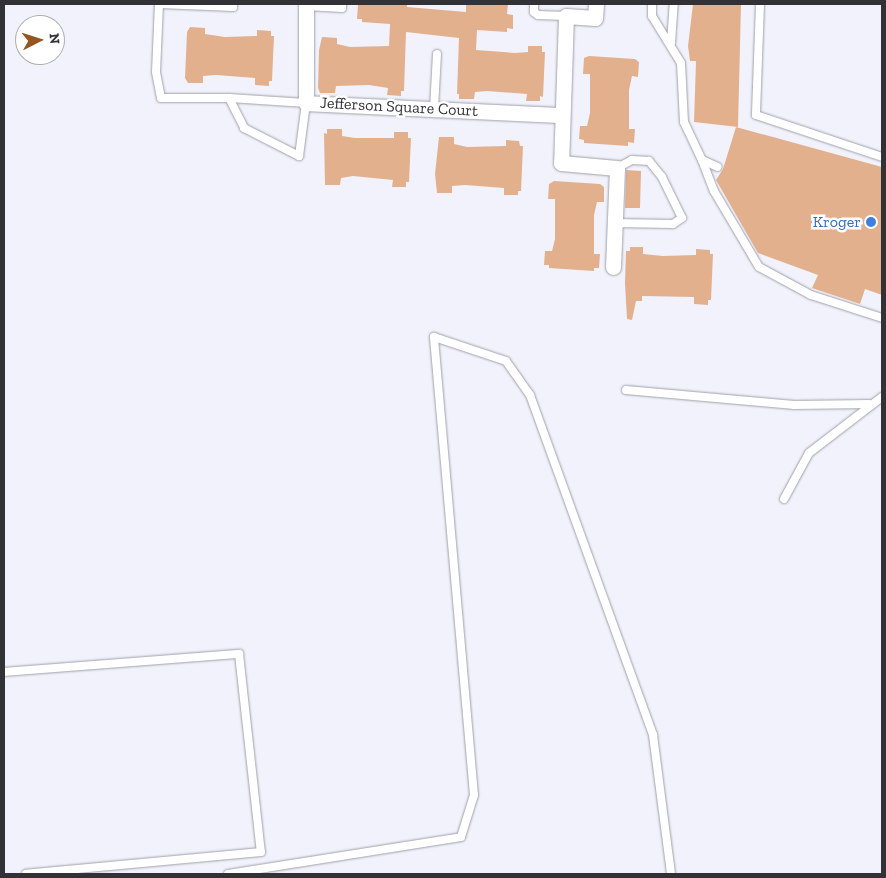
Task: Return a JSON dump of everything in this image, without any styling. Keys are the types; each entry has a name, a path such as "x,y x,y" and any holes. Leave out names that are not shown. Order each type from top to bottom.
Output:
{"street":[{"path":"596,4 596,18 566,16 562,164 617,168 613,267"},
{"name":"Jefferson Square Court","path":"306,5 306,103 562,114"}],"lane":[{"path":"229,98 244,128 299,156 306,103 229,98 161,98 156,72 159,4 232,7 232,4"},
{"path":"306,5 342,8 342,4"},
{"path":"534,4 534,12 538,15 566,16"},
{"path":"652,4 652,16 671,43 681,63 684,122 714,191 759,267 811,295 882,318"},
{"path":"671,43 674,4"},
{"path":"760,4 756,115 882,157"},
{"path":"434,109 437,54"},
{"path":"615,222 673,224 682,218 662,177 649,162 632,160 617,168"},
{"path":"702,160 718,167"},
{"path":"228,874 461,837 474,795 434,337 506,361 530,395 653,735 670,845 671,874"},
{"path":"626,390 794,405 869,404"},
{"path":"784,499 809,454 869,404 882,397"},
{"path":"4,672 239,654 261,852 90,872 26,874"}],"building":[{"path":"407,4 407,7 466,12 466,4 508,4 507,14 513,15 513,29 507,28 507,32 477,30 476,50 515,53 528,52 528,46 542,46 542,52 545,52 543,97 540,96 540,101 526,101 527,94 487,91 475,92 474,99 459,99 459,94 457,94 459,38 406,32 404,91 401,91 401,96 387,95 388,88 369,85 336,86 335,93 320,93 318,88 319,50 322,37 337,38 337,44 350,47 389,46 390,24 362,22 362,19 357,19 358,5"},
{"path":"693,4 741,4 738,127 694,122 696,61 690,61 688,46"},
{"path":"190,27 205,28 205,34 225,37 257,36 257,30 271,31 271,36 274,36 272,81 269,81 269,86 255,85 255,78 216,75 203,76 203,83 188,83 185,78 187,32"},
{"path":"589,56 635,59 639,62 638,77 632,76 629,90 629,129 635,129 634,143 628,142 628,146 584,143 584,140 579,139 580,126 587,126 590,113 590,74 583,74 584,58"},
{"path":"736,127 882,167 882,295 865,289 860,304 812,288 818,275 758,253 716,180 723,169"},
{"path":"327,129 342,129 342,136 355,138 394,138 394,132 408,132 408,138 411,138 409,182 406,182 406,187 392,187 393,180 353,176 341,178 340,185 325,185 324,133 327,134"},
{"path":"439,137 454,137 454,144 467,147 506,146 506,140 519,141 520,146 523,146 521,191 518,191 518,195 504,195 504,188 465,185 452,186 452,193 437,193 435,174"},
{"path":"626,170 641,171 640,208 625,208"},
{"path":"554,181 600,184 604,187 604,202 597,202 594,215 594,254 600,254 599,268 594,268 594,271 549,268 549,265 544,265 545,251 552,251 555,239 555,199 548,199 549,184"},
{"path":"630,247 643,247 643,254 663,256 696,255 696,249 710,250 710,254 713,254 711,300 708,300 708,305 694,304 694,297 642,296 642,301 636,301 632,320 627,319 626,251 630,251"}],"place":[{"name":"Kroger","path":"871,222"}]}
